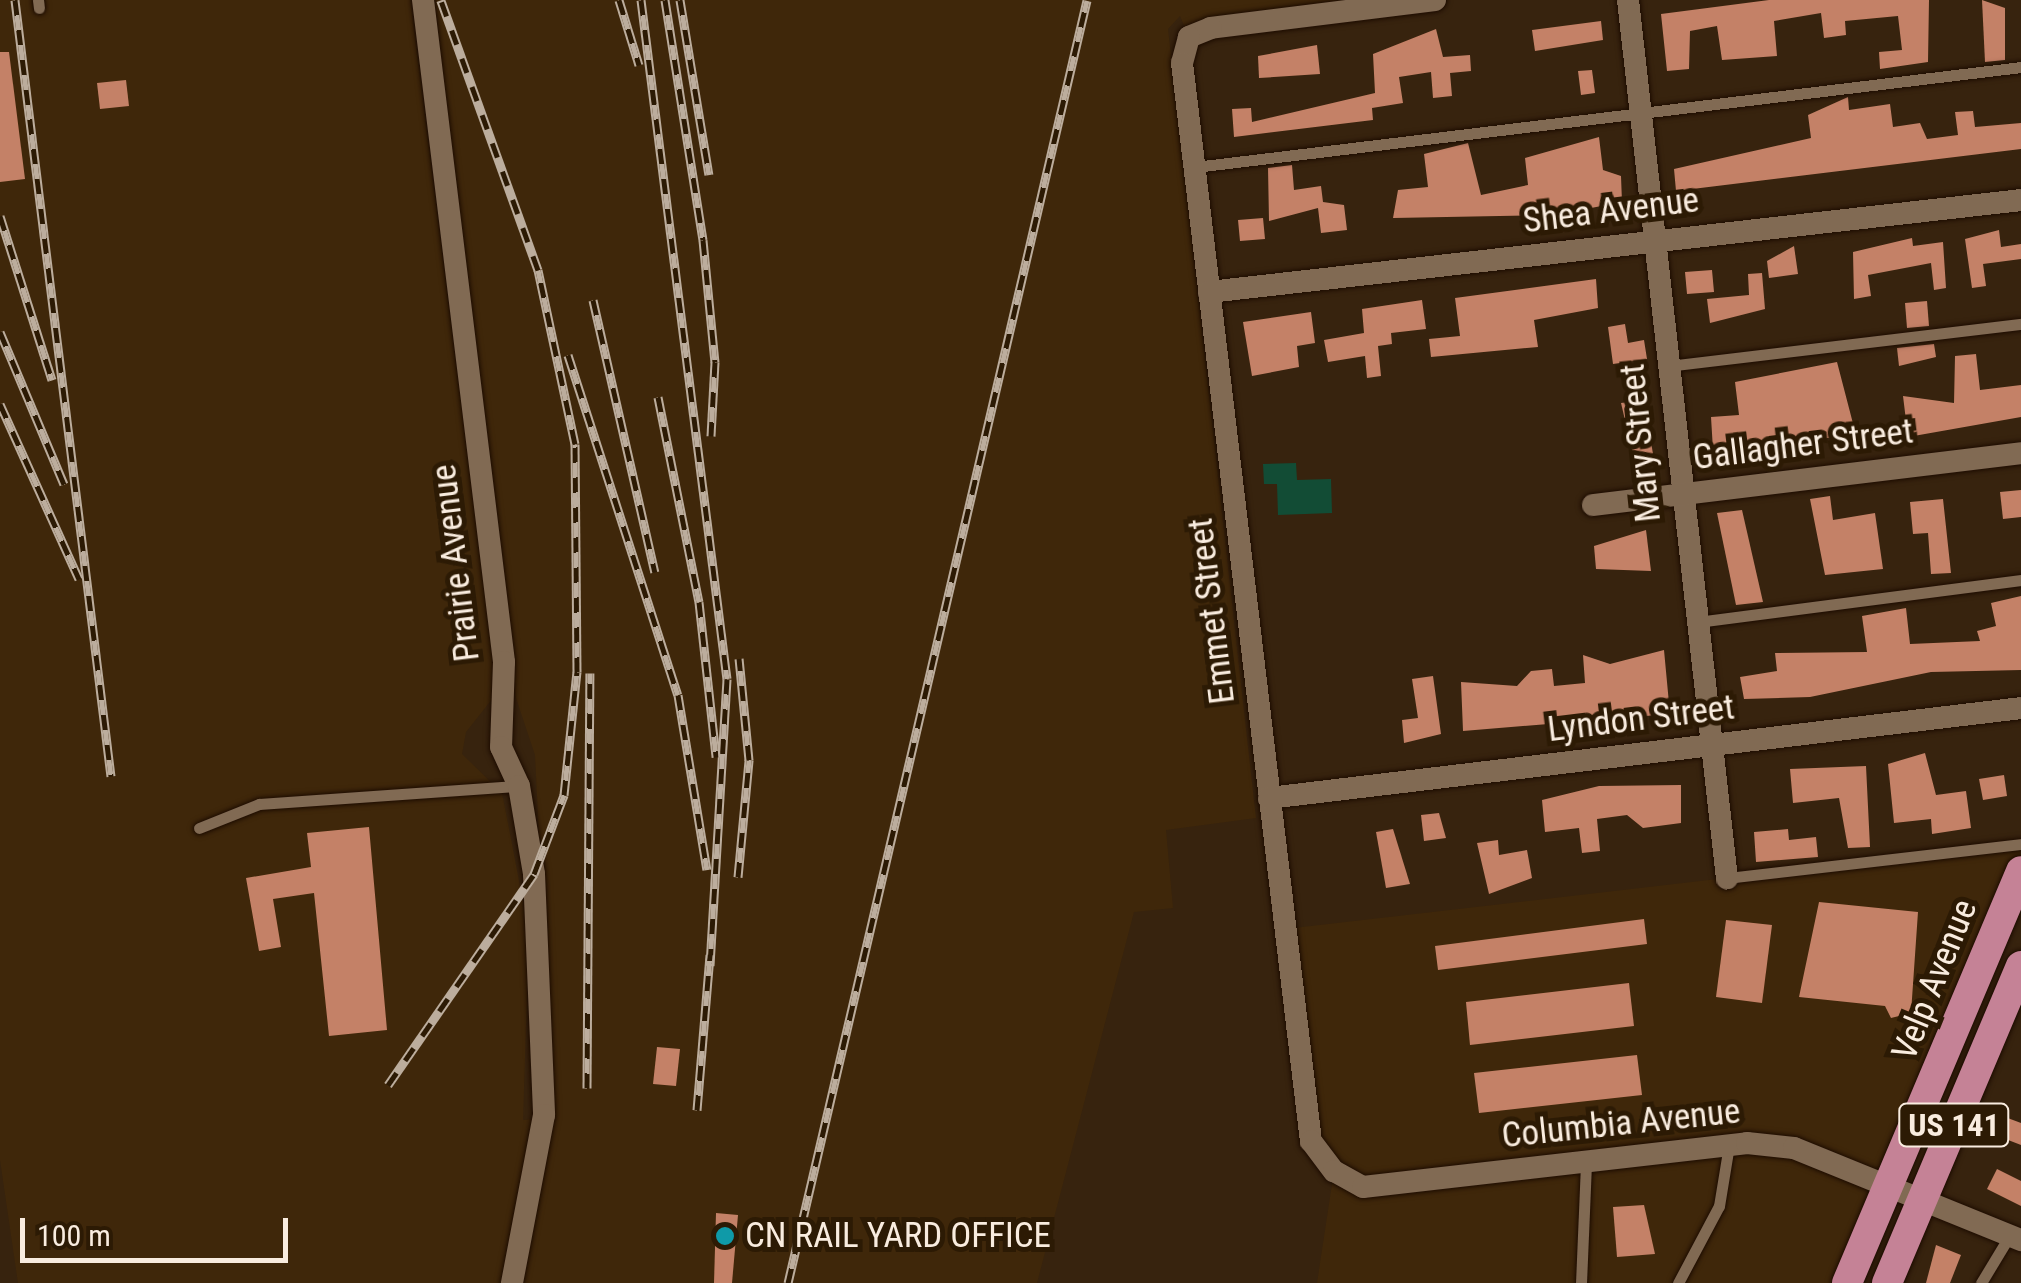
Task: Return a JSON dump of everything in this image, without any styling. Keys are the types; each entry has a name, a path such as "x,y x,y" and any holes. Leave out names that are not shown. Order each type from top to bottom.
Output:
{"main road":[{"name":"Velp Avenue","path":"1848,1283 2021,871"},
{"name":"Velp Avenue","path":"1888,1283 2021,966"}],"street":[{"name":"Prairie Avenue","path":"423,0 504,662 501,748 519,786 534,874 544,1115 512,1283"},
{"name":"Emmet Street","path":"1334,1170 1312,1141 1182,64 1189,36 1434,0"},
{"name":"Mary Street","path":"1628,0 1681,496 1716,746 1728,878"},
{"name":"Shea Avenue","path":"1208,292 2021,200"},
{"name":"Gallagher Street","path":"1593,505 2021,452"},
{"name":"Lyndon Street","path":"1270,798 2021,708"},
{"name":"Columbia Avenue","path":"1334,1170 1363,1187 1730,1145 1794,1148 1892,1182 2016,1238"}],"lane":[{"path":"1195,166 2021,68"},
{"path":"1668,366 2021,324"},
{"path":"1697,622 2021,580"},
{"path":"199,828 258,804 519,786"},
{"path":"1728,878 2021,844"},
{"path":"1678,1283 1719,1206 1730,1145"},
{"path":"1581,1283 1586,1162"},
{"path":"1981,1283 2016,1238"}],"shaded area":[{"path":"0,0 410,0 495,674 493,698 466,732 462,754 502,793 529,932 523,1120 553,1118 535,755 516,698 435,15 422,0 1435,0 1189,37 1180,16 1168,29 1256,818 1166,830 1173,908 1134,912 1037,1283 18,1283 0,1160"},
{"path":"2021,844 2021,871 1847,1283 1317,1283 1334,1171 1311,1141 1285,929"}],"green space":[{"path":"1296,463 1297,480 1331,479 1332,513 1278,515 1277,484 1264,484 1263,464"}],"building":[{"path":"1769,0 1929,0 1928,62 1880,69 1879,52 1902,50 1898,16 1845,21 1846,35 1824,38 1821,13 1774,21 1777,56 1722,60 1717,26 1690,31 1689,69 1667,71 1661,14"},
{"path":"1982,0 2005,8 2005,60 1985,62"},
{"path":"1601,21 1603,40 1535,51 1532,30"},
{"path":"1436,29 1443,57 1470,55 1471,71 1450,73 1452,96 1433,98 1431,72 1399,77 1403,103 1372,108 1373,120 1234,137 1232,109 1251,108 1252,122 1375,93 1373,54"},
{"path":"1317,45 1320,74 1259,78 1258,56"},
{"path":"0,52 9,52 25,179 0,182"},
{"path":"1592,70 1595,93 1581,95 1578,71"},
{"path":"126,80 129,106 100,109 97,83"},
{"path":"1848,97 1849,110 1890,104 1893,127 1920,123 1927,139 1958,135 1955,112 1973,111 1975,127 2021,123 2021,149 1676,191 1674,169 1811,138 1808,115"},
{"path":"1599,137 1603,170 1621,176 1622,202 1555,215 1393,218 1398,190 1428,187 1424,154 1468,143 1481,195 1528,185 1525,158"},
{"path":"1292,165 1294,190 1321,186 1323,202 1344,205 1347,230 1321,233 1318,208 1269,221 1268,168"},
{"path":"1263,218 1265,239 1240,241 1238,220"},
{"path":"1999,230 2001,247 2021,244 2021,259 1983,264 1986,286 1972,288 1965,239"},
{"path":"1912,238 1913,246 1943,242 1946,288 1934,290 1931,263 1868,275 1871,296 1854,299 1853,252"},
{"path":"1794,246 1798,274 1769,278 1767,261"},
{"path":"1712,270 1714,292 1687,294 1685,272"},
{"path":"1762,273 1765,309 1710,323 1707,299 1749,295 1748,274"},
{"path":"1596,279 1598,308 1534,320 1538,347 1431,357 1429,339 1460,336 1455,298"},
{"path":"1422,300 1426,329 1391,333 1392,344 1378,346 1381,376 1367,378 1365,356 1328,362 1324,340 1364,333 1362,309"},
{"path":"1927,301 1929,326 1907,328 1905,303"},
{"path":"1311,312 1315,343 1297,346 1299,367 1252,376 1243,322"},
{"path":"1625,324 1628,343 1644,340 1647,359 1613,364 1608,327"},
{"path":"1934,344 1936,357 1899,366 1897,348"},
{"path":"1976,354 1980,390 2021,385 2021,417 1908,437 1903,396 1954,403 1955,356"},
{"path":"1837,362 1856,435 1713,450 1711,417 1739,415 1735,382"},
{"path":"1644,400 1654,460 1636,467 1621,403"},
{"path":"2021,490 2021,517 2003,519 2000,492"},
{"path":"1830,496 1833,520 1875,513 1883,569 1825,575 1810,499"},
{"path":"1943,499 1951,573 1931,574 1928,533 1913,534 1910,502"},
{"path":"1742,510 1763,602 1736,605 1717,513"},
{"path":"1646,530 1651,571 1596,569 1594,546"},
{"path":"2021,596 2021,670 1931,672 1810,697 1744,699 1740,677 1777,671 1775,653 1867,652 1862,616 1906,608 1910,644 1980,641 1977,631 1996,626 1991,603"},
{"path":"1664,650 1670,714 1463,731 1461,682 1517,686 1531,671 1552,669 1554,686 1585,683 1583,655 1610,664"},
{"path":"1433,676 1441,734 1404,743 1402,720 1418,718 1412,679"},
{"path":"1925,753 1936,795 1966,791 1971,828 1932,834 1931,819 1894,823 1888,764"},
{"path":"1866,766 1870,847 1848,848 1839,798 1793,803 1790,769"},
{"path":"2004,775 2007,796 1983,800 1979,779"},
{"path":"1681,785 1681,823 1643,828 1627,815 1597,819 1600,851 1582,853 1579,828 1545,832 1542,800 1599,786"},
{"path":"1439,813 1446,838 1424,841 1421,815"},
{"path":"369,827 387,1030 329,1036 314,893 273,899 281,947 259,951 246,878 311,867 307,833"},
{"path":"1393,829 1410,884 1386,888 1376,832"},
{"path":"1788,829 1789,840 1816,837 1818,857 1756,862 1754,832"},
{"path":"1498,840 1499,855 1527,850 1532,878 1489,894 1477,843"},
{"path":"1819,902 1918,912 1911,1013 1891,1018 1885,1006 1799,997"},
{"path":"1644,919 1647,944 1438,970 1435,946"},
{"path":"1726,920 1772,925 1762,1003 1716,997"},
{"path":"1629,983 1634,1026 1470,1045 1466,1002"},
{"path":"657,1047 680,1049 676,1086 653,1084"},
{"path":"1637,1055 1642,1095 1479,1113 1474,1073"},
{"path":"1997,1114 2021,1123 2021,1145 1990,1133"},
{"path":"1997,1169 2021,1181 2021,1206 1987,1189"},
{"path":"1644,1205 1655,1254 1617,1257 1613,1207"},
{"name":"CN RAIL YARD OFFICE","path":"716,1213 738,1215 732,1283 714,1283"},
{"path":"1936,1245 1961,1255 1950,1283 1926,1283"}],"railway":[{"path":"15,0 111,776"},
{"path":"388,1085 534,874 564,795 577,672 575,444 538,270 441,0"},
{"path":"619,0 639,65"},
{"path":"641,0 727,679 710,965"},
{"path":"665,0 703,240 715,362 711,436"},
{"path":"680,0 709,175"},
{"path":"788,1283 1087,0"},
{"path":"0,216 52,380"},
{"path":"593,300 655,572"},
{"path":"0,332 64,484"},
{"path":"568,355 678,695 707,870"},
{"path":"658,397 699,602 716,757"},
{"path":"0,404 79,579"},
{"path":"738,877 749,760 739,658"},
{"path":"587,1088 590,673"},
{"path":"697,1110 710,955"}],"place":[{"name":"CN RAIL YARD OFFICE","path":"725,1236"}]}
